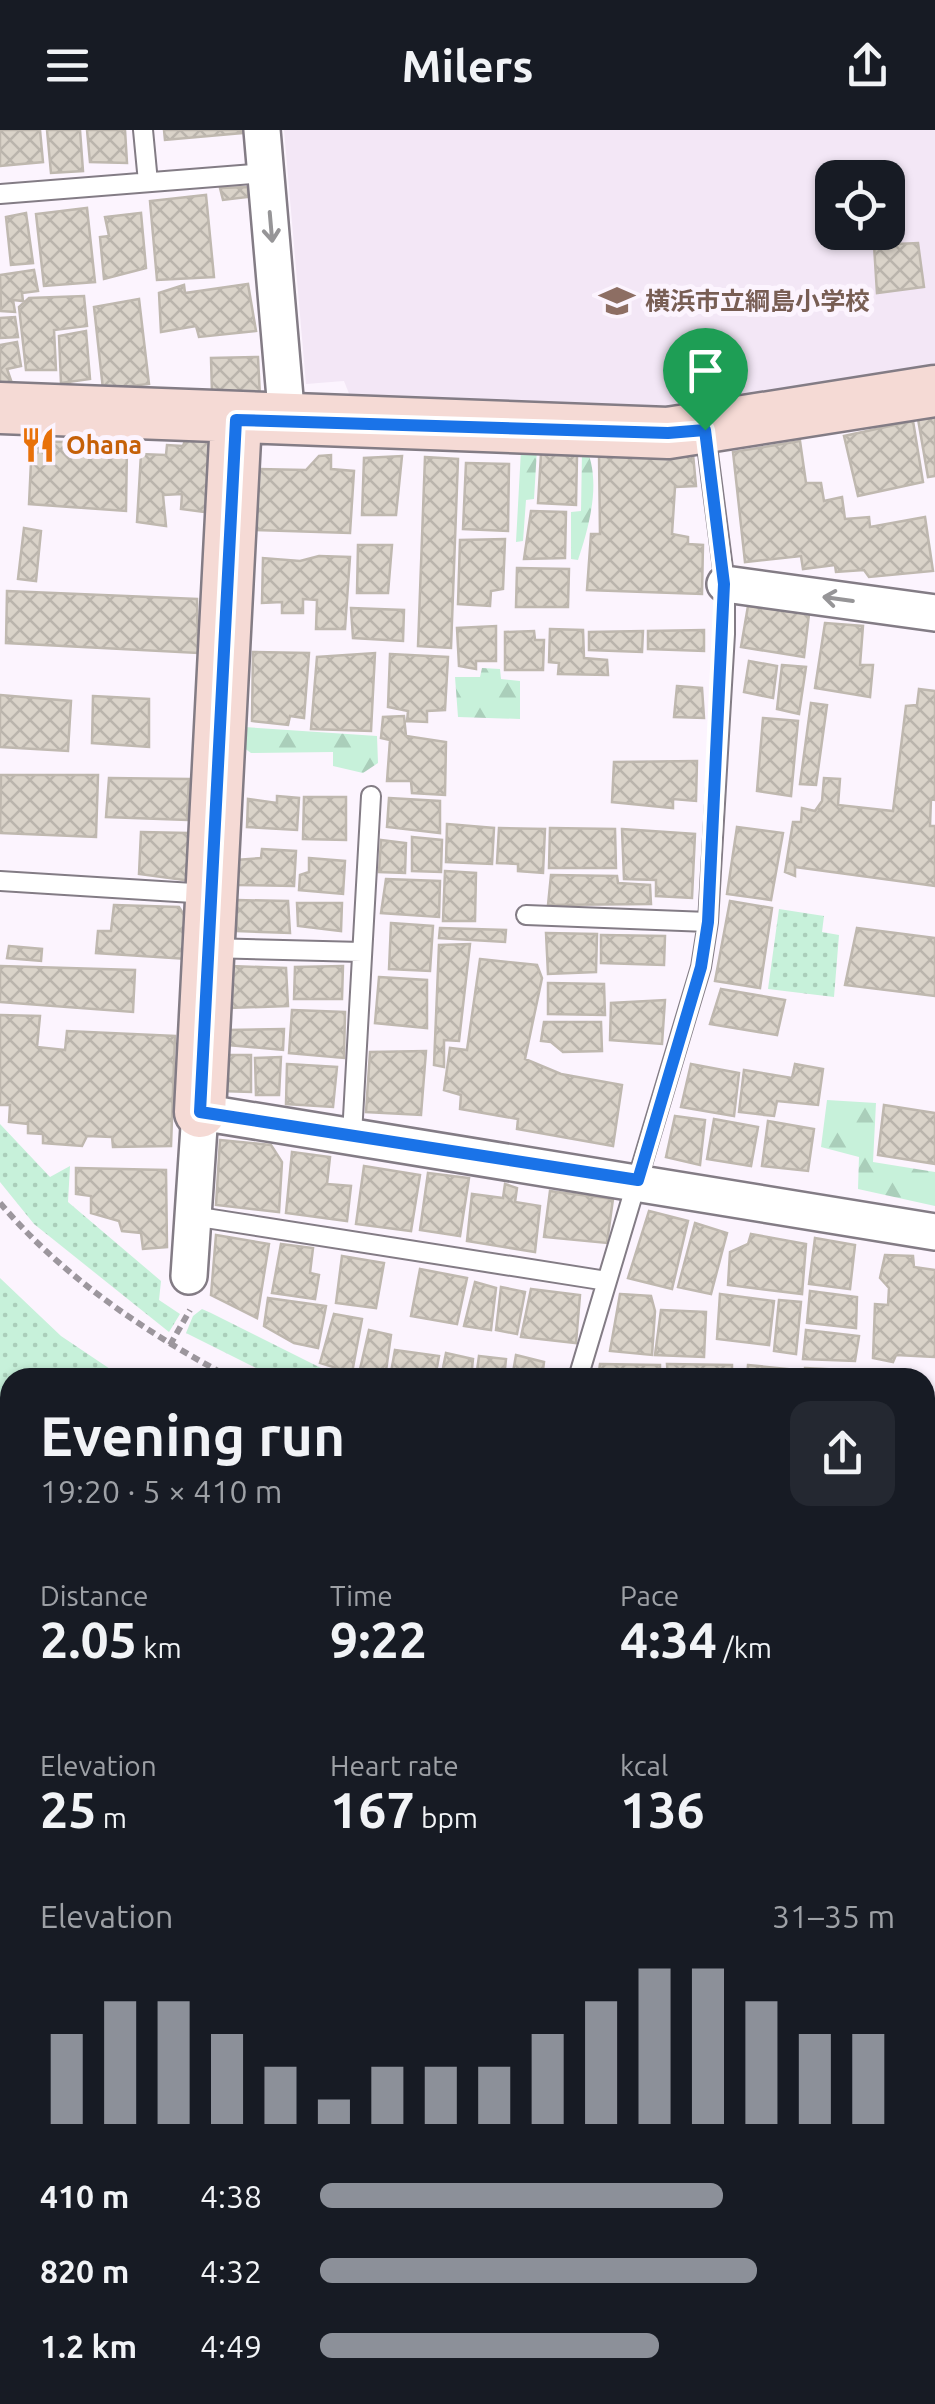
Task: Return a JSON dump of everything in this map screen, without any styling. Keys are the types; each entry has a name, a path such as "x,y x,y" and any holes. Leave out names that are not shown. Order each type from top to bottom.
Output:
{"street":[{"path":"262,130 288,421"},
{"path":"0,408 236,420 668,433 935,391"},
{"path":"189,1276 236,420"},
{"path":"724,584 935,613"},
{"path":"200,1112 638,1180 935,1232"}],"lane":[{"path":"144,130 148,182"},
{"path":"0,194 266,173"},
{"path":"581,1368 701,967 708,922 724,584 705,430"},
{"path":"352,1136 371,796"},
{"path":"0,881 212,894"},
{"path":"526,915 708,922"},
{"path":"208,948 362,952"},
{"path":"193,1216 608,1281"}],"path":[{"path":"0,1204 49,1254 170,1345 213,1368"},
{"path":"170,1345 178,1331"}],"shaded area":[{"name":"横浜市立綱島小学校","path":"284,130 935,130 935,369 706,407 350,396 344,381 306,384"}],"green space":[{"path":"583,442 593,485 590,516 578,560 571,559 571,512 581,511 582,451 537,449 534,499 526,500 523,541 516,542 521,450"},
{"path":"482,668 500,669 501,679 520,681 520,719 458,717 455,677 480,677"},
{"path":"244,727 377,736 378,763 363,773 333,766 333,752 251,753 240,745"},
{"path":"779,909 824,916 822,932 839,935 834,997 768,989"},
{"path":"827,1100 876,1103 873,1162 935,1172 935,1206 858,1189 859,1157 821,1147"},
{"path":"0,1124 50,1177 70,1166 68,1202 161,1281 159,1300 180,1314 169,1332 34,1224 0,1182"},
{"path":"0,1278 61,1336 109,1368 0,1368"},
{"path":"202,1309 321,1368 256,1368 186,1333 193,1316"}],"building":[{"path":"0,130 40,130 43,162 0,166"},
{"path":"47,130 80,130 83,171 51,173"},
{"path":"87,130 125,130 127,163 90,162"},
{"path":"164,130 242,130 242,133 165,140"},
{"path":"248,187 248,197 223,200 220,188"},
{"path":"206,195 214,277 157,280 150,201"},
{"path":"87,208 95,282 44,286 36,214"},
{"path":"26,213 33,263 11,265 6,217"},
{"path":"141,213 146,268 104,279 100,237 109,236 105,217"},
{"path":"918,243 924,287 877,293 874,250 905,250 905,244"},
{"path":"34,270 38,291 22,293 23,301 13,300 15,312 1,311 0,275"},
{"path":"248,284 256,331 199,337 196,326 161,332 159,293 184,285 185,293"},
{"path":"84,296 87,326 54,330 56,370 26,370 19,307 29,298"},
{"path":"139,299 149,384 103,389 94,307"},
{"path":"15,317 18,337 0,338 0,318"},
{"path":"86,331 90,379 61,383 59,336"},
{"path":"17,342 21,366 7,369 13,386 0,386 0,345"},
{"path":"258,357 260,397 212,394 211,358"},
{"path":"935,416 935,476 928,477 918,419"},
{"path":"913,421 923,482 858,496 844,436"},
{"path":"186,438 209,438 205,512 181,509 182,494 163,495 166,526 137,522 141,454 166,455 167,445 183,446"},
{"path":"32,441 127,444 126,511 29,504"},
{"path":"800,441 806,483 821,483 824,501 842,497 845,519 869,517 870,527 925,517 933,571 869,577 864,570 836,572 835,565 803,569 801,556 745,562 733,452"},
{"path":"599,453 693,454 696,486 675,487 672,534 688,537 688,544 703,545 702,594 587,590 591,534 600,534"},
{"path":"541,454 577,456 576,505 538,503"},
{"path":"331,455 331,469 354,471 350,533 256,530 259,469 306,470 319,456"},
{"path":"402,456 396,515 362,515 364,458"},
{"path":"425,457 458,459 451,648 418,646"},
{"path":"466,463 509,464 508,531 463,529"},
{"path":"531,511 566,512 565,558 524,559"},
{"path":"24,528 41,531 36,581 18,579"},
{"path":"505,539 503,589 491,591 490,606 458,604 460,540"},
{"path":"358,545 392,545 388,593 357,593"},
{"path":"319,556 350,557 345,629 316,629 317,600 303,599 303,613 282,613 282,602 262,603 263,558 300,561"},
{"path":"517,568 569,569 568,607 516,607"},
{"path":"7,591 197,599 198,653 6,643"},
{"path":"748,606 809,614 804,657 741,647"},
{"path":"351,608 404,610 403,641 353,638"},
{"path":"825,623 863,626 860,665 873,665 870,697 815,688"},
{"path":"496,626 496,661 476,661 476,669 459,666 457,628"},
{"path":"550,629 583,630 584,658 607,660 608,675 558,674 559,663 549,662"},
{"path":"704,630 704,651 648,649 648,631"},
{"path":"534,631 535,640 544,640 543,670 505,670 505,632"},
{"path":"643,631 642,652 589,650 589,632"},
{"path":"253,652 309,653 304,718 290,716 288,725 252,721"},
{"path":"375,653 371,731 311,729 317,657"},
{"path":"390,654 448,657 445,710 427,711 427,722 407,721 408,711 388,707"},
{"path":"749,661 777,666 773,698 744,692"},
{"path":"782,665 806,667 799,714 777,709"},
{"path":"677,686 702,688 704,718 674,717"},
{"path":"919,689 935,691 935,800 931,799 930,826 935,826 935,886 795,867 795,876 785,872 793,822 801,822 802,808 815,811 822,801 824,778 840,779 838,805 893,811 906,706 917,705"},
{"path":"0,695 71,701 68,751 0,747"},
{"path":"93,696 149,699 149,747 92,743"},
{"path":"811,703 827,705 816,785 800,784"},
{"path":"404,716 406,736 446,742 445,795 412,793 411,781 387,781 390,740 381,738 383,717"},
{"path":"763,718 798,721 791,796 757,791"},
{"path":"697,761 696,801 673,799 673,808 612,802 614,762"},
{"path":"1,775 98,775 96,837 0,833"},
{"path":"109,778 189,779 187,820 106,817"},
{"path":"277,796 299,798 297,830 247,827 248,799 277,803"},
{"path":"304,797 346,797 346,840 303,839"},
{"path":"389,798 440,801 440,833 387,827"},
{"path":"447,824 494,828 492,864 446,862"},
{"path":"737,827 783,833 771,900 727,894"},
{"path":"499,828 545,829 543,873 518,871 518,864 497,863"},
{"path":"550,828 615,829 616,868 549,868"},
{"path":"622,829 695,834 692,898 656,896 656,880 624,879"},
{"path":"141,832 188,833 192,881 139,874"},
{"path":"412,837 442,840 441,872 412,871"},
{"path":"381,840 406,843 405,873 379,872"},
{"path":"262,849 296,851 294,886 237,885 236,860 261,858"},
{"path":"309,858 345,861 343,894 299,890 300,875 309,872"},
{"path":"445,871 476,873 475,921 443,921"},
{"path":"551,875 617,876 618,883 650,885 651,904 548,905"},
{"path":"386,879 440,881 439,917 381,913"},
{"path":"236,900 288,901 290,933 237,931"},
{"path":"730,901 772,908 760,988 715,981"},
{"path":"297,903 342,903 341,931 298,926"},
{"path":"114,905 179,907 189,923 187,959 96,953 98,931 111,931"},
{"path":"391,923 433,926 430,971 389,969"},
{"path":"440,928 506,930 505,942 439,938"},
{"path":"857,928 935,938 935,996 845,985"},
{"path":"546,933 597,934 596,972 548,974"},
{"path":"601,935 665,936 664,965 601,963"},
{"path":"470,944 459,1041 444,1040 444,1067 434,1065 439,945"},
{"path":"9,946 42,949 41,961 7,958"},
{"path":"480,959 537,965 542,978 525,1059 561,1074 622,1085 613,1146 517,1129 518,1119 460,1109 461,1095 444,1090 450,1048 467,1050"},
{"path":"0,966 135,970 133,1012 0,1002"},
{"path":"230,966 286,968 288,1006 229,1008"},
{"path":"343,966 342,999 294,999 295,967"},
{"path":"379,977 427,980 427,1028 375,1023"},
{"path":"548,983 604,984 605,1015 548,1014"},
{"path":"721,989 785,1000 777,1035 710,1024"},
{"path":"665,1000 662,1044 610,1040 611,1003"},
{"path":"292,1010 345,1012 344,1058 289,1053"},
{"path":"0,1015 40,1016 37,1047 65,1050 67,1031 175,1036 171,1146 113,1147 112,1137 87,1136 82,1146 43,1143 43,1134 28,1133 28,1124 9,1122 10,1105 0,1105"},
{"path":"544,1022 601,1022 602,1051 563,1052 551,1042 541,1041"},
{"path":"284,1029 283,1050 228,1045 228,1030"},
{"path":"426,1051 421,1115 366,1112 370,1052"},
{"path":"221,1055 251,1055 251,1092 221,1091"},
{"path":"281,1057 279,1095 256,1095 255,1058"},
{"path":"287,1064 337,1067 333,1107 286,1104"},
{"path":"691,1064 739,1073 734,1116 681,1107"},
{"path":"795,1064 823,1069 818,1105 777,1101 774,1116 739,1112 744,1070 792,1078"},
{"path":"884,1105 935,1113 935,1164 878,1155"},
{"path":"675,1116 705,1120 700,1165 666,1157"},
{"path":"714,1119 758,1127 751,1166 707,1159"},
{"path":"768,1121 814,1129 808,1171 762,1166"},
{"path":"220,1140 271,1145 282,1162 279,1212 216,1205"},
{"path":"292,1152 330,1157 327,1184 351,1186 347,1221 286,1213"},
{"path":"364,1166 420,1175 411,1231 356,1224"},
{"path":"76,1168 166,1170 167,1247 143,1249 141,1233 122,1231 119,1221 91,1213 91,1196 76,1194"},
{"path":"428,1173 469,1178 460,1236 420,1230"},
{"path":"505,1184 517,1188 515,1202 540,1206 535,1252 467,1241 472,1194 503,1198"},
{"path":"550,1191 613,1199 607,1243 544,1237"},
{"path":"649,1211 688,1221 672,1289 628,1278"},
{"path":"695,1223 727,1233 711,1294 678,1287"},
{"path":"751,1234 806,1244 802,1294 728,1285 730,1252 748,1244"},
{"path":"216,1235 269,1244 257,1318 211,1295"},
{"path":"815,1238 855,1245 850,1289 809,1284"},
{"path":"281,1244 313,1248 310,1273 319,1275 315,1299 272,1293"},
{"path":"885,1255 913,1256 914,1267 935,1270 935,1357 896,1355 893,1362 873,1358 875,1304 888,1305 889,1288 880,1278"},
{"path":"342,1256 384,1263 376,1308 336,1303"},
{"path":"420,1269 467,1278 457,1324 411,1316"},
{"path":"475,1282 496,1288 491,1330 464,1326"},
{"path":"501,1287 525,1292 517,1334 496,1330"},
{"path":"531,1289 580,1295 576,1343 521,1337"},
{"path":"810,1291 857,1297 856,1328 807,1323"},
{"path":"620,1294 651,1296 655,1311 652,1355 610,1351"},
{"path":"720,1294 774,1301 769,1345 717,1339"},
{"path":"268,1298 326,1306 318,1348 294,1343 264,1326"},
{"path":"779,1300 801,1302 796,1354 774,1351"},
{"path":"661,1310 706,1312 704,1357 655,1355"},
{"path":"334,1314 362,1319 353,1368 320,1363"},
{"path":"369,1330 391,1335 386,1368 360,1368"},
{"path":"806,1330 859,1336 855,1361 803,1359"},
{"path":"395,1350 439,1356 437,1368 392,1368"},
{"path":"446,1353 473,1359 472,1368 443,1368"},
{"path":"516,1355 544,1362 543,1368 514,1368"},
{"path":"479,1356 506,1359 505,1368 477,1368"},
{"path":"600,1364 660,1365 660,1368 599,1368"},
{"path":"667,1364 732,1365 732,1368 667,1368"}],"place":[{"name":"横浜市立綱島小学校","path":"617,301"},
{"name":"Ohana","path":"38,445"}],"route":[{"path":"236,420 668,433 705,430 724,584 725,634 708,922 701,967 638,1180 200,1112 236,420"}]}
